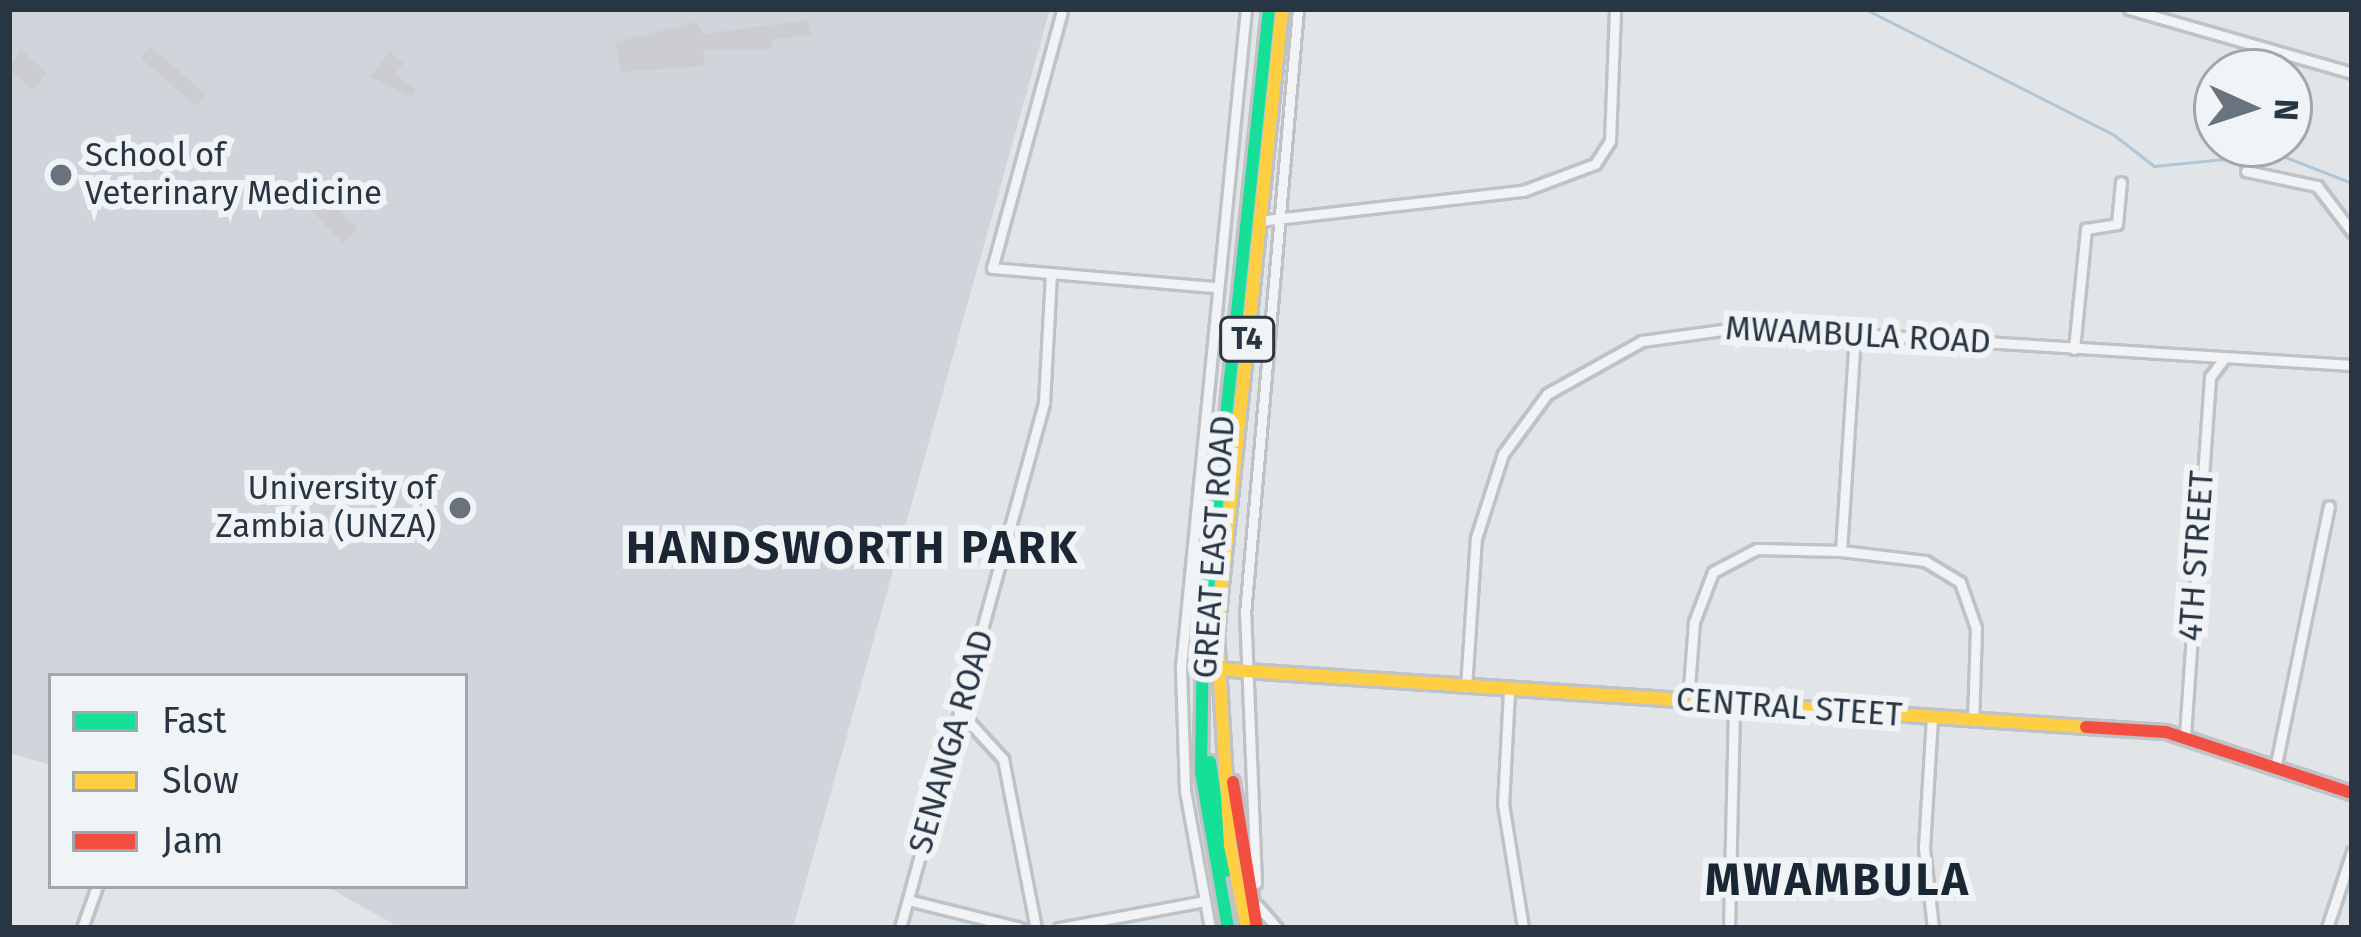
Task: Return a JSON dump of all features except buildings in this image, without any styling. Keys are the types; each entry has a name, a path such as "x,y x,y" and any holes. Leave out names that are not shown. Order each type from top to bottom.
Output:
{"main road":[{"name":"GREAT EAST ROAD","path":"1244,928 1212,726 1209,669 1268,9"},
{"name":"GREAT EAST ROAD","path":"1209,669 1282,9"},
{"name":"CENTRAL STEET","path":"1209,669 2185,735 2352,793"},
{"name":"GREAT EAST ROAD","path":"1212,726 1207,822 1228,928"},
{"name":"GREAT EAST ROAD","path":"1212,726 1257,928"}],"street":[{"path":"1210,928 1185,790 1181,667 1212,287 1246,9"},
{"path":"1277,928 1258,903 1242,669 1298,9"},
{"path":"1258,221 1277,223 1523,191 1603,159 1615,9"},
{"path":"2129,9 2352,73"},
{"path":"1062,11 992,268 1212,287"},
{"path":"2246,171 2317,186 2352,232"},
{"path":"2074,349 2086,230 2117,224 2121,182"},
{"name":"SENANGA ROAD","path":"900,928 1044,403 1052,274"},
{"name":"MWAMBULA ROAD","path":"1466,687 1486,495 1546,394 1611,353 1676,333 1855,333 2352,365"},
{"path":"1840,551 1855,333"},
{"path":"2196,355 2210,376 2224,357"},
{"name":"4TH STREET","path":"2185,735 2210,376"},
{"path":"2276,764 2329,506"},
{"path":"1688,701 1694,622 1713,572 1756,549 1840,551 1925,561 1960,582 1976,628 1973,721"},
{"path":"1181,667 1209,669"},
{"path":"1509,691 1503,804 1523,928"},
{"path":"1729,928 1734,704"},
{"path":"960,712 1003,759 1036,928"},
{"path":"1932,717 1924,862 1933,928"},
{"path":"2326,928 2348,881 2352,852"},
{"path":"82,928 97,889"},
{"path":"908,900 1020,928"},
{"path":"1059,928 1204,901"}],"shaded area":[{"name":"University of Zambia (UNZA)","path":"9,9 1050,9 793,928 400,928 331,889 468,889 468,673 48,673 48,764 9,753"}],"waterway":[{"path":"1865,9 2114,135 2154,166 2193,162"},
{"path":"2313,168 2352,183"}],"traffic: fast":[{"path":"1228,928 1201,772 1203,635 1269,9"},
{"path":"1210,762 1226,871"}],"traffic: slow":[{"path":"1247,928 1230,845 1217,634 1282,9"},
{"path":"1216,669 2086,727"}],"traffic: jam":[{"path":"2086,727 2166,732 2352,793"},
{"path":"1233,782 1257,928"}],"place":[{"name":"School of Veterinary Medicine","path":"61,175"},
{"name":"University of Zambia (UNZA)","path":"460,508"}],"district":[{"name":"HANDSWORTH PARK","path":"853,549"},
{"name":"MWAMBULA","path":"1838,881"}]}
